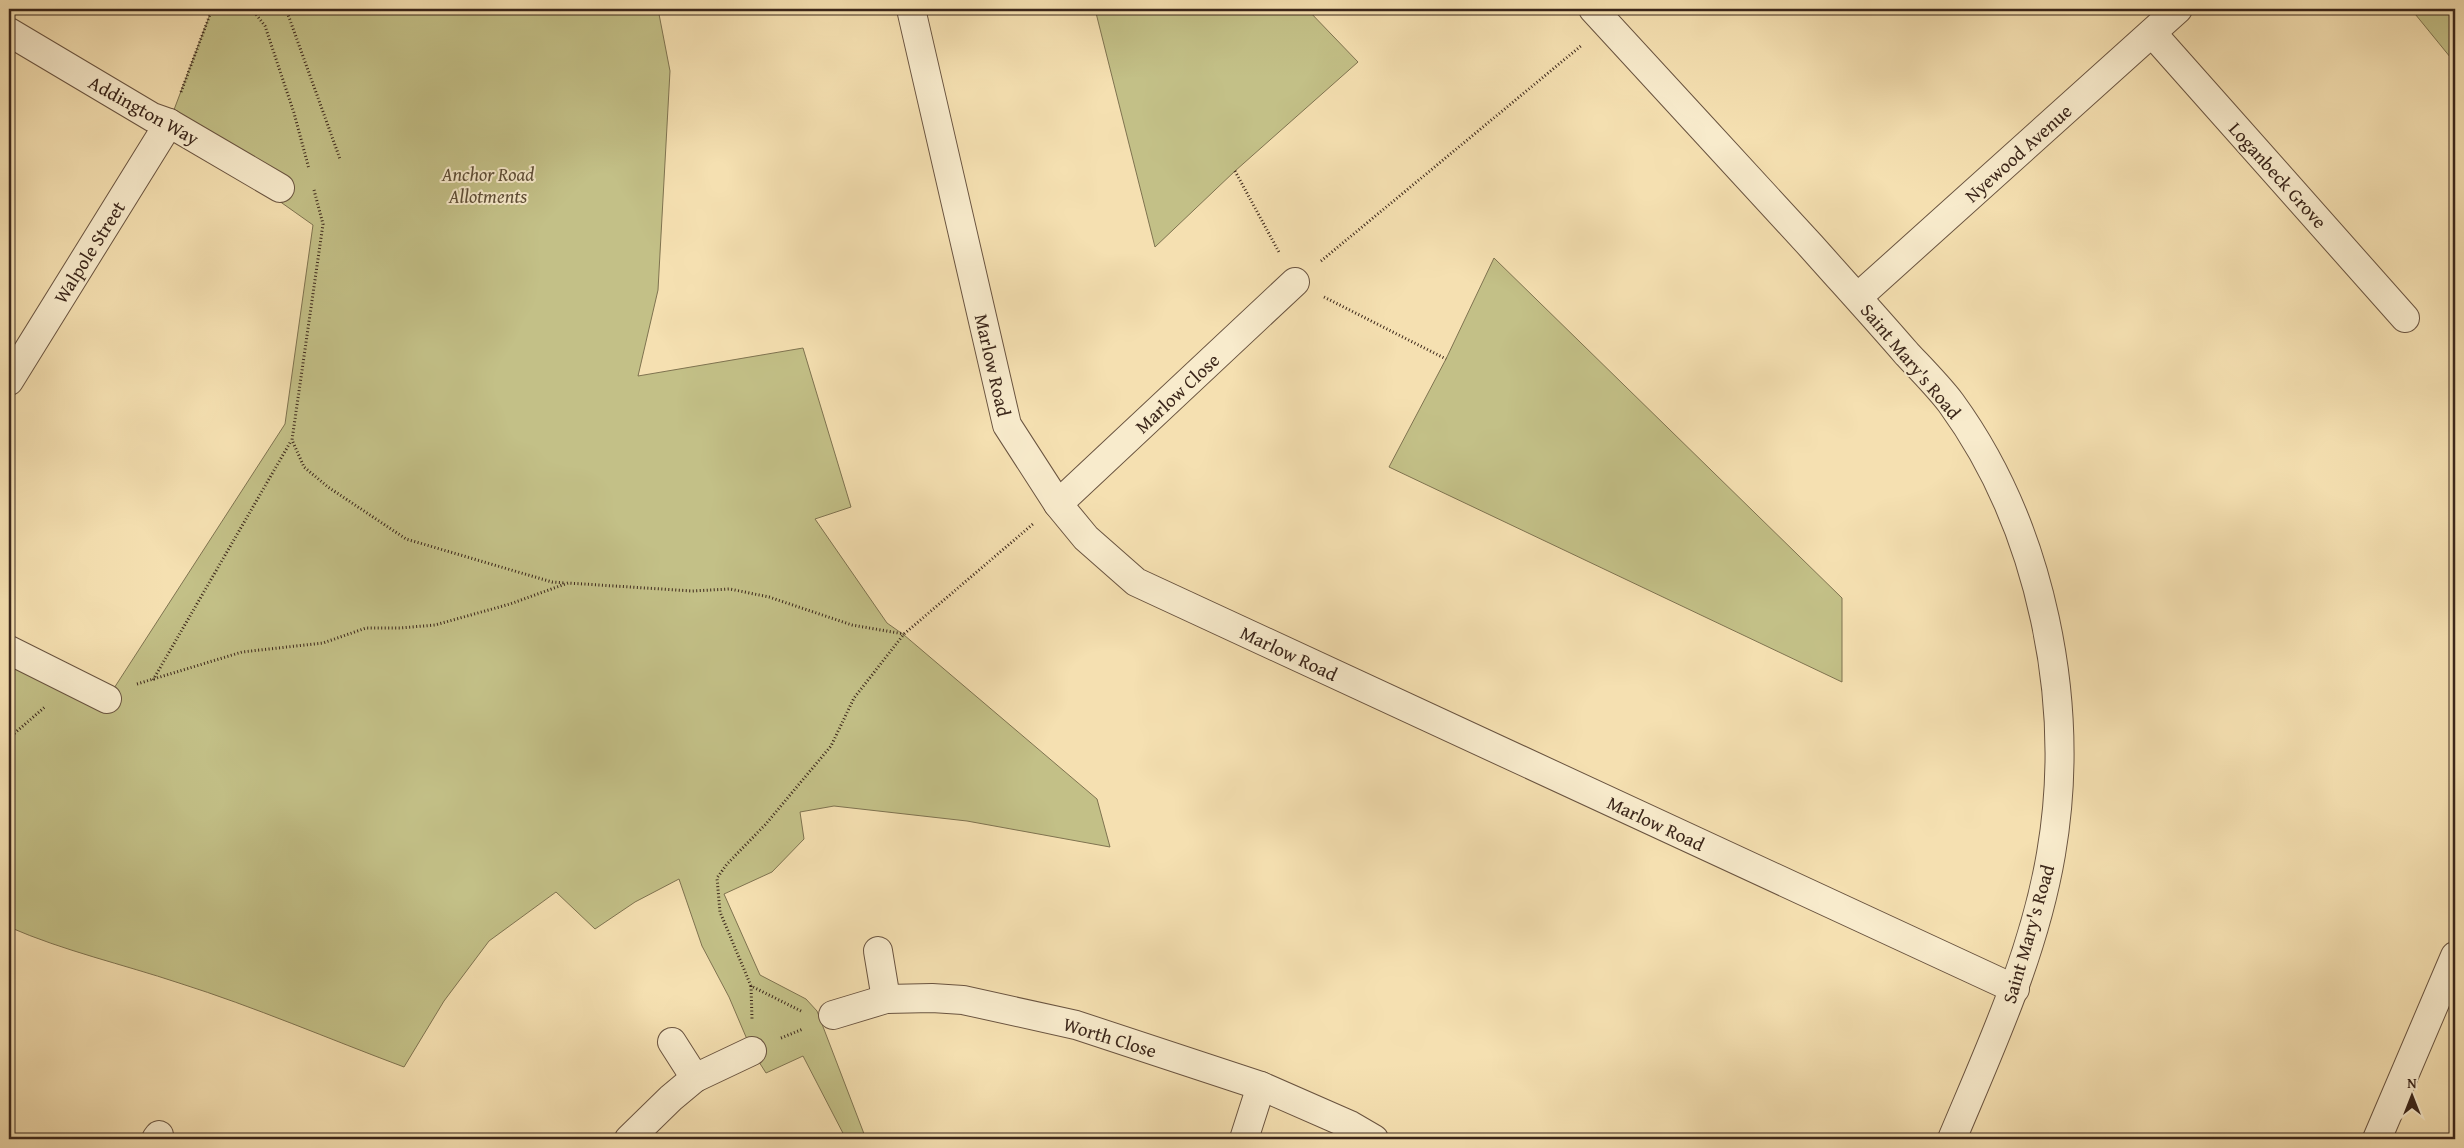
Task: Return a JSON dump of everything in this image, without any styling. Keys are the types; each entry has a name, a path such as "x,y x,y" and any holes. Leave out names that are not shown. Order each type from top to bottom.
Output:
{"street":[{"name":"Marlow Road","path":"911,9 1007,425 1058,504 1086,538 1136,582 2015,990"},
{"name":"Nyewood Avenue","path":"1858,297 2178,9"},
{"name":"Saint Mary's Road","path":"1600,17 1858,297 1950,402 1982,453 2008,507 2024,547 2045,621 2056,680 2060,738 2058,796 2051,854 2039,910 2015,990 1952,1139"},
{"name":"Addington Way","path":"9,32 280,188"},
{"name":"Loganbeck Grove","path":"2152,33 2405,318"},
{"name":"Walpole Street","path":"9,381 169,123"},
{"name":"Marlow Close","path":"1058,504 1295,282"},
{"path":"9,650 107,699"},
{"path":"878,951 886,999"},
{"path":"2377,1139 2455,956"},
{"name":"Worth Close","path":"828,1018 886,999 932,998 963,1000 1076,1025 1261,1086 1350,1125 1374,1139"},
{"path":"672,1042 696,1078"},
{"path":"629,1139 671,1098 696,1078 752,1051"},
{"path":"1244,1139 1261,1086"}],"path":[{"path":"169,123 212,9"},
{"path":"252,9 265,26 294,114 311,178"},
{"path":"286,9 340,159"},
{"path":"1295,282 1600,17"},
{"path":"1235,172 1295,282 1446,359"},
{"path":"153,680 292,440 323,224 313,187"},
{"path":"292,440 304,467 328,487 406,539 552,582 692,591 730,589 769,598 852,625 904,634"},
{"path":"828,1018 751,986 720,912 717,878 765,825 831,746 854,698 904,634 1058,504"},
{"path":"107,699 128,687 242,652 323,643 343,634 366,628 435,625 510,604 568,583"},
{"path":"9,738 73,683"},
{"path":"752,1051 828,1018"}],"green space":[{"name":"Anchor Road Allotments","path":"212,9 658,9 670,71 658,290 638,376 803,348 851,507 815,519 887,623 904,635 1097,799 1110,847 967,821 834,806 800,812 804,839 772,872 724,894 760,975 806,999 817,1011 866,1139 846,1139 803,1056 766,1073 752,1051 729,997 702,946 679,879 635,902 595,929 556,892 489,941 444,1001 404,1067 236,1002 72,950 9,927 9,650 107,699 285,424 313,225 169,123"},
{"path":"1095,9 1307,9 1358,62 1235,171 1155,247"},
{"path":"2411,9 2455,9 2455,63"},
{"path":"1494,258 1842,598 1842,682 1389,467 1446,359"}]}
